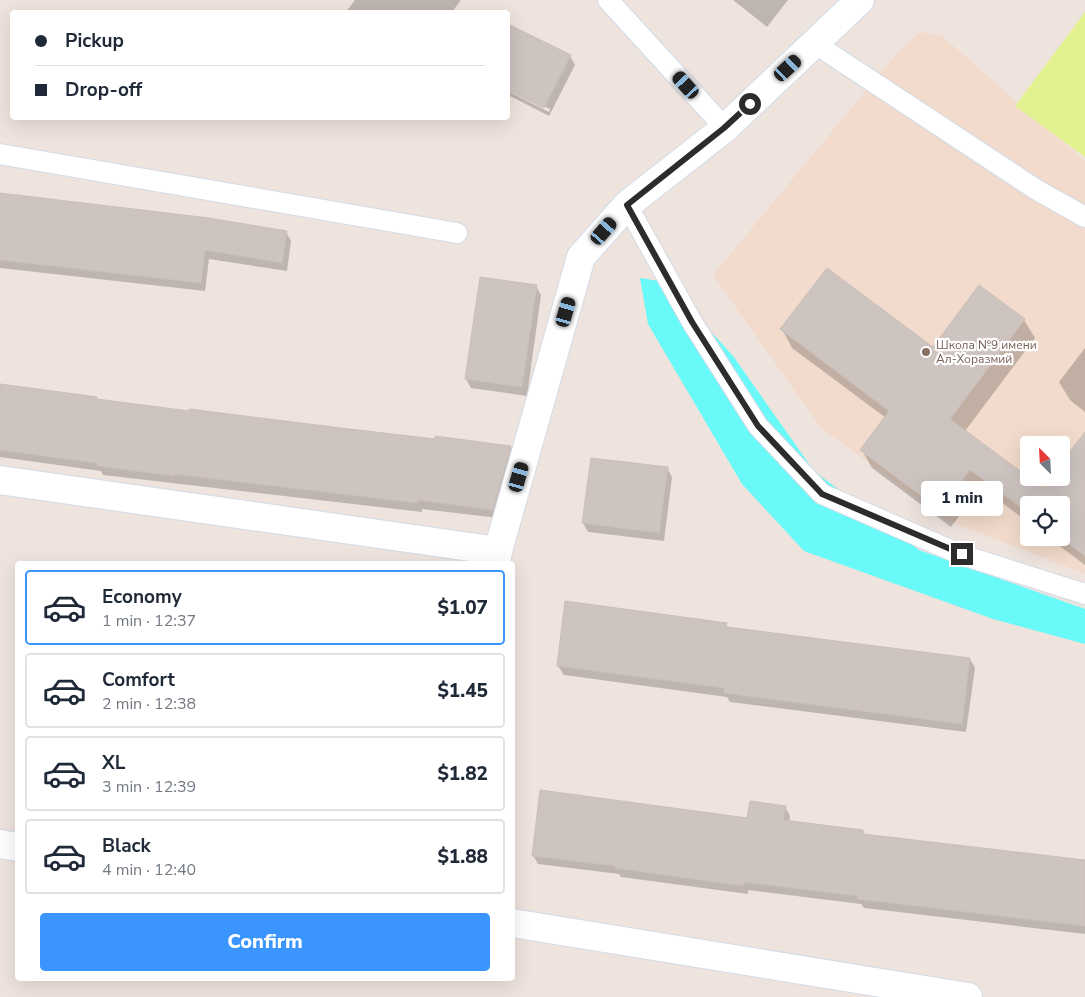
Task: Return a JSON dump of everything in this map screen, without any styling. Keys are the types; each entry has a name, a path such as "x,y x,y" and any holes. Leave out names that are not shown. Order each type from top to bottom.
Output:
{"street":[{"path":"0,480 497,557 581,257 627,205 724,128 860,0"},
{"path":"0,844 15,846"},
{"path":"515,922 966,997"}],"lane":[{"path":"608,0 724,128"},
{"path":"814,43 1037,190 1085,217"},
{"path":"0,154 457,233"},
{"path":"627,205 692,322 758,426 822,494 962,554 1085,594"}],"shaded area":[{"name":"Школа №9 имени Ал-Хоразмий","path":"920,32 942,36 1085,161 1085,574 949,521 821,428 713,275 898,52"}],"green space":[{"path":"1085,12 1085,157 1015,106"}],"water":[{"path":"640,278 666,282 733,356 814,471 919,550 1085,609 1085,644 993,619 804,551 742,484 648,324"}],"building":[{"path":"510,25 571,55 544,108 510,91"},
{"path":"0,193 209,218 287,231 282,263 205,250 201,283 0,260"},
{"path":"827,268 933,347 979,285 1025,319 950,419 1020,471 1020,486 1040,486 1043,488 1044,486 1070,486 1070,451 1085,432 1085,556 1070,545 1070,496 1020,496 1020,506 970,470 940,510 860,450 889,411 780,329"},
{"path":"480,277 537,285 522,387 465,379"},
{"path":"0,384 189,411 189,409 435,439 435,436 511,446 493,510 418,500 417,503 174,474 174,476 0,450"},
{"path":"591,458 668,467 659,533 582,523"},
{"path":"565,601 727,623 726,627 970,658 962,724 724,693 724,688 557,666"},
{"path":"540,790 747,818 750,801 786,806 783,820 863,830 863,834 1085,860 1085,926 857,899 858,896 744,882 743,886 615,868 615,866 532,856"}],"place":[{"name":"Школа №9 имени Ал-Хоразмий","path":"926,352"}],"route":[{"path":"750,104 724,128 627,205 692,322 758,426 822,494 962,554"}]}
